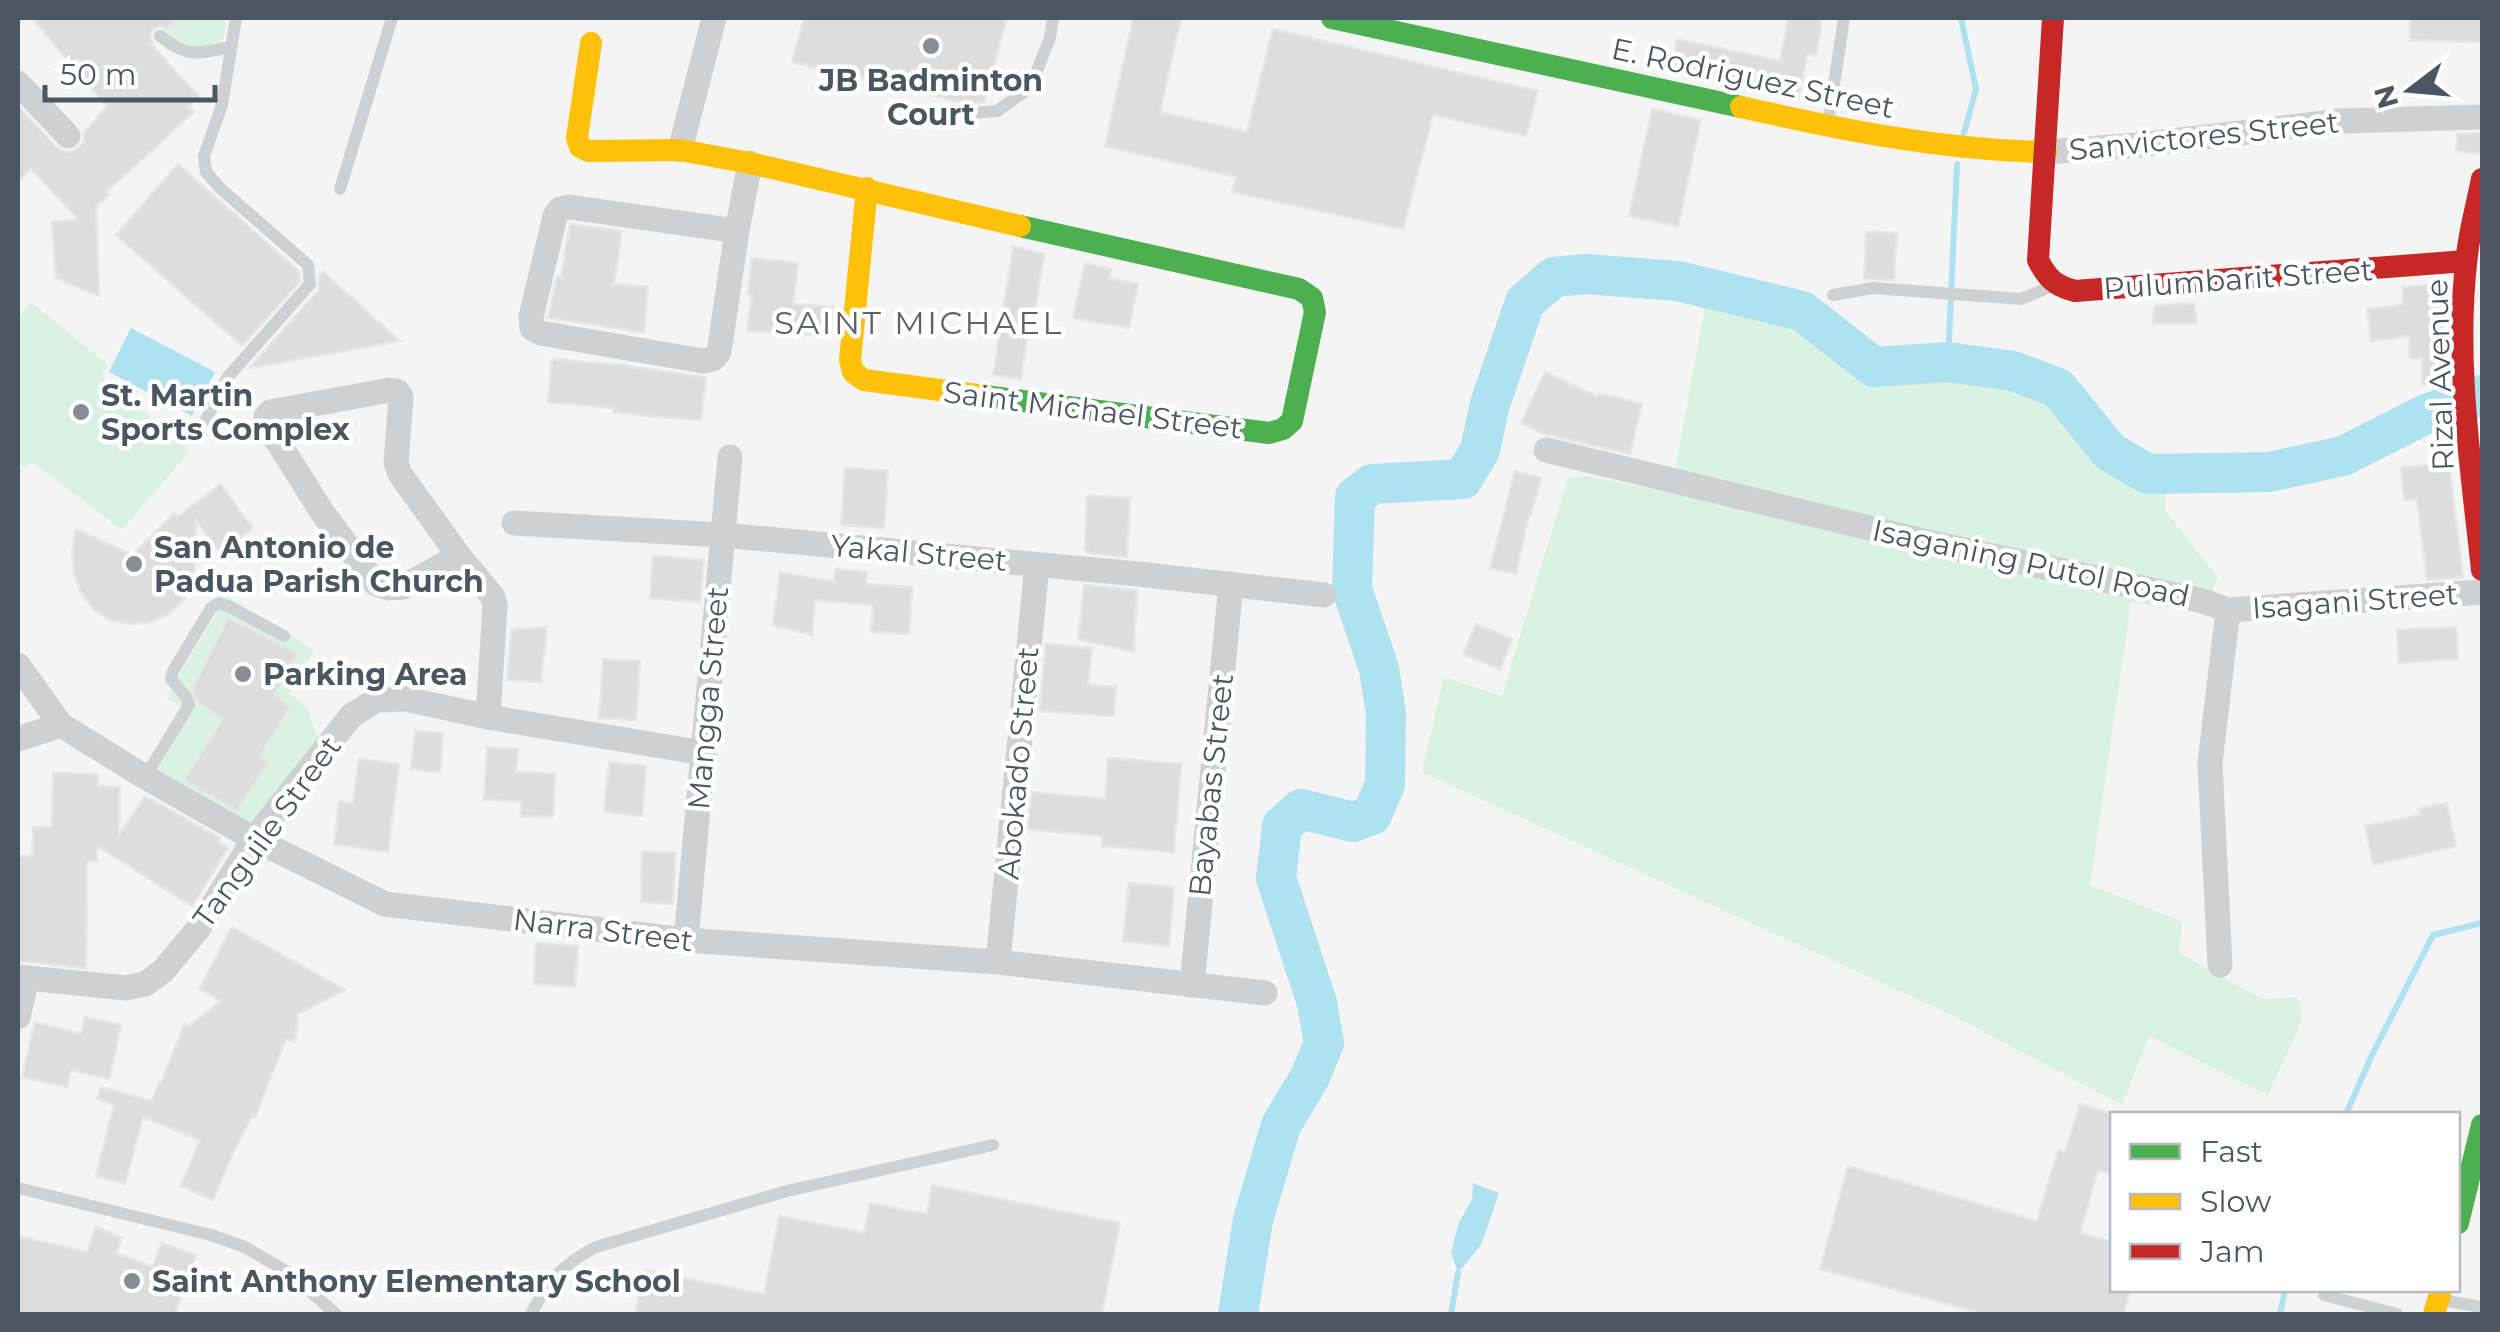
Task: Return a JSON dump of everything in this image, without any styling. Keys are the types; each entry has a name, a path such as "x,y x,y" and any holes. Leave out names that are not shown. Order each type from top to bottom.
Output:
{"street":[{"path":"680,150 714,18"},
{"name":"E. Rodriguez Street","path":"1332,18 1876,138 1996,153 2046,152"},
{"path":"2054,18 2038,260 2054,285"},
{"name":"Saint Michael Street","path":"591,43 577,138 580,147 588,151 680,150 750,162 867,188 1092,243 1299,289 1312,298 1315,312 1292,421 1269,433 864,380 853,372 850,360 867,188"},
{"path":"18,83 68,136"},
{"name":"Sanvictores Street","path":"2046,152 2341,121 2482,117"},
{"path":"737,232 569,206 560,209 554,216 531,317 532,328 540,333 702,361 712,359 720,352 750,162"},
{"name":"Rizal Avenue","path":"2482,180 2464,375 2482,570"},
{"name":"Pulumbarit Street","path":"2054,285 2075,291 2474,260"},
{"path":"458,556 403,587 376,584 322,512 268,426 266,418 270,412 397,390 401,397 396,464 400,474 458,556 493,597 488,717"},
{"name":"Isaganing Putol Road","path":"1546,450 1923,541 2203,600 2228,610 2210,763 2220,965"},
{"name":"Mangga Street","path":"686,940 730,456"},
{"name":"Yakal Street","path":"514,523 723,535 1324,595"},
{"name":"Abokado Street","path":"998,962 1036,564"},
{"name":"Bayabas Street","path":"1192,985 1231,584"},
{"name":"Isagani Street","path":"2228,610 2482,592"},
{"name":"Narra Street","path":"18,664 61,725 254,839 386,904 686,940 998,962 1265,993"},
{"name":"Tanguile Street","path":"22,977 126,988 146,984 163,971 198,929 254,839 351,716 376,700 406,699 488,717 704,753"},
{"path":"18,739 61,725"},
{"path":"18,1017 22,977"},
{"path":"2460,1215 2482,1125"}],"lane":[{"path":"206,420 227,378 310,284 308,266 206,172 204,156 222,105 236,18"},
{"path":"340,189 392,18"},
{"path":"928,118 997,110 1030,88 1050,38 1053,18"},
{"path":"1828,126 1844,18"},
{"path":"160,36 179,50 200,53 230,46"},
{"path":"1834,295 1873,288 2021,299 2054,285"},
{"path":"145,777 189,705 172,678 173,670 211,608 219,603 228,606 284,636"},
{"path":"531,1314 542,1292 572,1260 596,1247 787,1192 993,1144"},
{"path":"18,1188 211,1235 245,1247 289,1273 336,1314"},
{"path":"2324,1295 2397,1314"},
{"path":"2438,1301 2482,1307"}],"green space":[{"path":"152,18 226,18 224,38 219,43 193,48 169,36"},
{"name":"St. Martin Sports Complex","path":"31,302 108,365 101,375 190,451 122,530 32,462 25,468 18,462 18,319"},
{"path":"1705,306 1796,319 1865,375 1955,373 2044,402 2096,454 2141,484 2165,485 2165,510 2218,578 2202,612 2131,602 2090,885 2182,922 2179,953 2262,999 2298,997 2302,1019 2268,1095 2149,1036 2122,1105 1954,1016 1422,772 1444,677 1502,696 1568,478 1586,476 1671,493"},
{"path":"227,596 314,650 290,693 306,707 320,743 248,835 153,777 191,713 166,697"}],"water":[{"path":"131,328 215,372 192,416 109,372"},
{"path":"1473,1183 1499,1193 1481,1245 1458,1273 1451,1252 1459,1222 1472,1200"}],"building":[{"path":"32,18 179,18 167,29 153,29 151,44 199,97 189,106 194,112 106,192 109,194 96,206 99,296 56,278 52,222 79,220 31,169 18,182 18,106 56,147 71,152 80,147 84,133 107,106"},
{"name":"JB Badminton Court","path":"804,18 1007,18 984,102 967,104 792,62"},
{"path":"1133,18 1181,18 1160,112 1247,132 1273,29 1538,91 1526,136 1433,115 1403,229 1232,192 1236,177 1105,146"},
{"path":"1788,18 1822,18 1816,56 1807,54 1799,98 1671,70 1677,39 1780,61"},
{"path":"2410,18 2482,18 2482,42 2410,40"},
{"path":"1652,109 1701,120 1678,226 1629,216"},
{"path":"2482,133 2480,154 2456,151 2457,134"},
{"path":"178,164 299,271 300,281 242,346 116,235"},
{"path":"570,224 622,231 614,284 648,287 644,332 548,318 557,276 561,277"},
{"path":"1866,232 1897,233 1894,280 1864,279"},
{"path":"1013,246 1044,254 1021,379 993,375"},
{"path":"752,258 798,263 793,304 834,307 831,336 747,331"},
{"path":"1085,263 1111,269 1109,278 1138,284 1129,328 1073,318"},
{"path":"323,272 400,341 249,368 318,291"},
{"path":"2443,284 2443,385 2422,385 2422,358 2410,358 2409,336 2371,341 2367,309 2402,305 2403,287"},
{"path":"2194,303 2197,323 2153,324 2154,306"},
{"path":"552,359 706,377 701,420 548,402"},
{"path":"1545,372 1598,397 1599,393 1642,404 1630,454 1544,434 1521,423"},
{"path":"2449,464 2463,577 2427,580 2417,499 2404,500 2401,467"},
{"path":"845,468 888,471 884,528 841,525"},
{"path":"1515,471 1541,478 1516,574 1490,568"},
{"name":"San Antonio de Padua Parish Church","path":"220,484 253,528 221,553 196,520 194,576 184,599 168,614 151,622 113,621 95,611 81,593 74,573 76,529 132,555 174,513 178,517"},
{"path":"1087,496 1130,498 1127,557 1085,550"},
{"path":"653,556 704,560 700,602 650,598"},
{"path":"835,569 867,572 866,584 912,587 909,634 871,632 873,605 815,600 812,635 773,625 780,572 834,582"},
{"path":"1084,585 1137,590 1134,652 1078,639"},
{"name":"Parking Area","path":"228,618 298,654 274,694 290,707 260,756 269,762 237,811 184,780 222,720 199,702 192,689"},
{"path":"1476,624 1512,639 1500,669 1463,654"},
{"path":"547,627 541,682 507,680 512,630"},
{"path":"2456,627 2458,659 2399,663 2397,630"},
{"path":"1046,644 1092,648 1088,685 1116,687 1114,716 1039,711"},
{"path":"603,659 640,661 636,720 599,718"},
{"path":"415,730 443,734 440,772 411,769"},
{"path":"487,747 518,749 516,772 555,774 553,817 521,816 521,802 484,799"},
{"path":"1108,758 1181,764 1174,852 1102,846 1102,836 1027,829 1031,792 1105,799"},
{"path":"359,759 399,764 388,852 334,844 339,801 353,803"},
{"path":"609,762 646,766 642,816 604,812"},
{"path":"53,773 98,774 98,786 120,787 119,835 145,796 220,838 218,841 228,848 192,906 97,846 97,861 87,861 86,968 18,961 18,856 32,856 33,827 52,827"},
{"path":"2447,803 2456,846 2373,865 2365,826 2420,815 2418,809"},
{"path":"642,851 675,853 673,904 641,902"},
{"path":"1129,883 1174,887 1169,946 1123,941"},
{"path":"232,927 345,990 298,1014 295,1042 286,1039 255,1117 252,1116 233,1153 213,1200 181,1186 200,1140 143,1117 125,1184 96,1176 114,1105 97,1098 101,1087 152,1101 185,1023 190,1026 221,1001 199,989"},
{"path":"536,943 578,946 575,987 534,984"},
{"path":"85,1017 121,1025 109,1079 71,1070 67,1087 22,1077 35,1022 81,1034"},
{"path":"2080,1104 2110,1113 2110,1173 2098,1170 2080,1233 2110,1241 2110,1292 2130,1292 2123,1314 1984,1314 1820,1269 1848,1166 2037,1221 2058,1150 2065,1152"},
{"path":"932,1185 1120,1223 1102,1314 635,1314 644,1270 764,1294 779,1216 864,1233 870,1203 927,1214"},
{"name":"Saint Anthony Elementary School","path":"96,1227 122,1238 116,1253 153,1267 161,1243 196,1255 175,1314 18,1314 18,1236 87,1252"}],"waterway":[{"path":"1961,18 1976,89 1964,133"},
{"path":"1948,362 1957,164"},
{"path":"1238,1314 1253,1220 1281,1125 1310,1077 1324,1043 1317,1003 1276,878 1282,826 1301,809 1353,822 1372,815 1385,784 1386,713 1379,669 1352,589 1355,497 1372,484 1463,479 1480,450 1490,404 1525,302 1554,277 1585,274 1678,281 1802,311 1874,367 1948,362 2013,371 2058,388 2110,452 2148,474 2269,472 2343,456 2426,414 2482,395"},
{"path":"2347,1112 2433,935 2482,923"},
{"path":"1451,1314 1458,1273"},
{"path":"2280,1314 2285,1292"}],"traffic: fast":[{"path":"1332,18 1741,107"},
{"path":"985,396 1269,433 1292,421 1315,312 1312,298 1299,289 1020,226"},
{"path":"2460,1215 2482,1125"}],"traffic: slow":[{"path":"591,43 577,138 580,147 588,151 680,150 1020,226"},
{"path":"1741,107 1893,137 2046,152"},
{"path":"867,188 850,360 853,372 864,380 985,396"},
{"path":"2434,1314 2440,1292"}],"traffic: jam":[{"path":"2053,18 2038,260 2057,284 2075,291 2466,261"},
{"path":"2482,179 2467,255 2462,333 2482,570"}],"place":[{"name":"JB Badminton Court","path":"931,46"},
{"name":"St. Martin Sports Complex","path":"81,412"},
{"name":"San Antonio de Padua Parish Church","path":"134,564"},
{"name":"Parking Area","path":"243,674"},
{"name":"Saint Anthony Elementary School","path":"132,1281"}],"district":[{"name":"SAINT MICHAEL","path":"919,322"}]}
